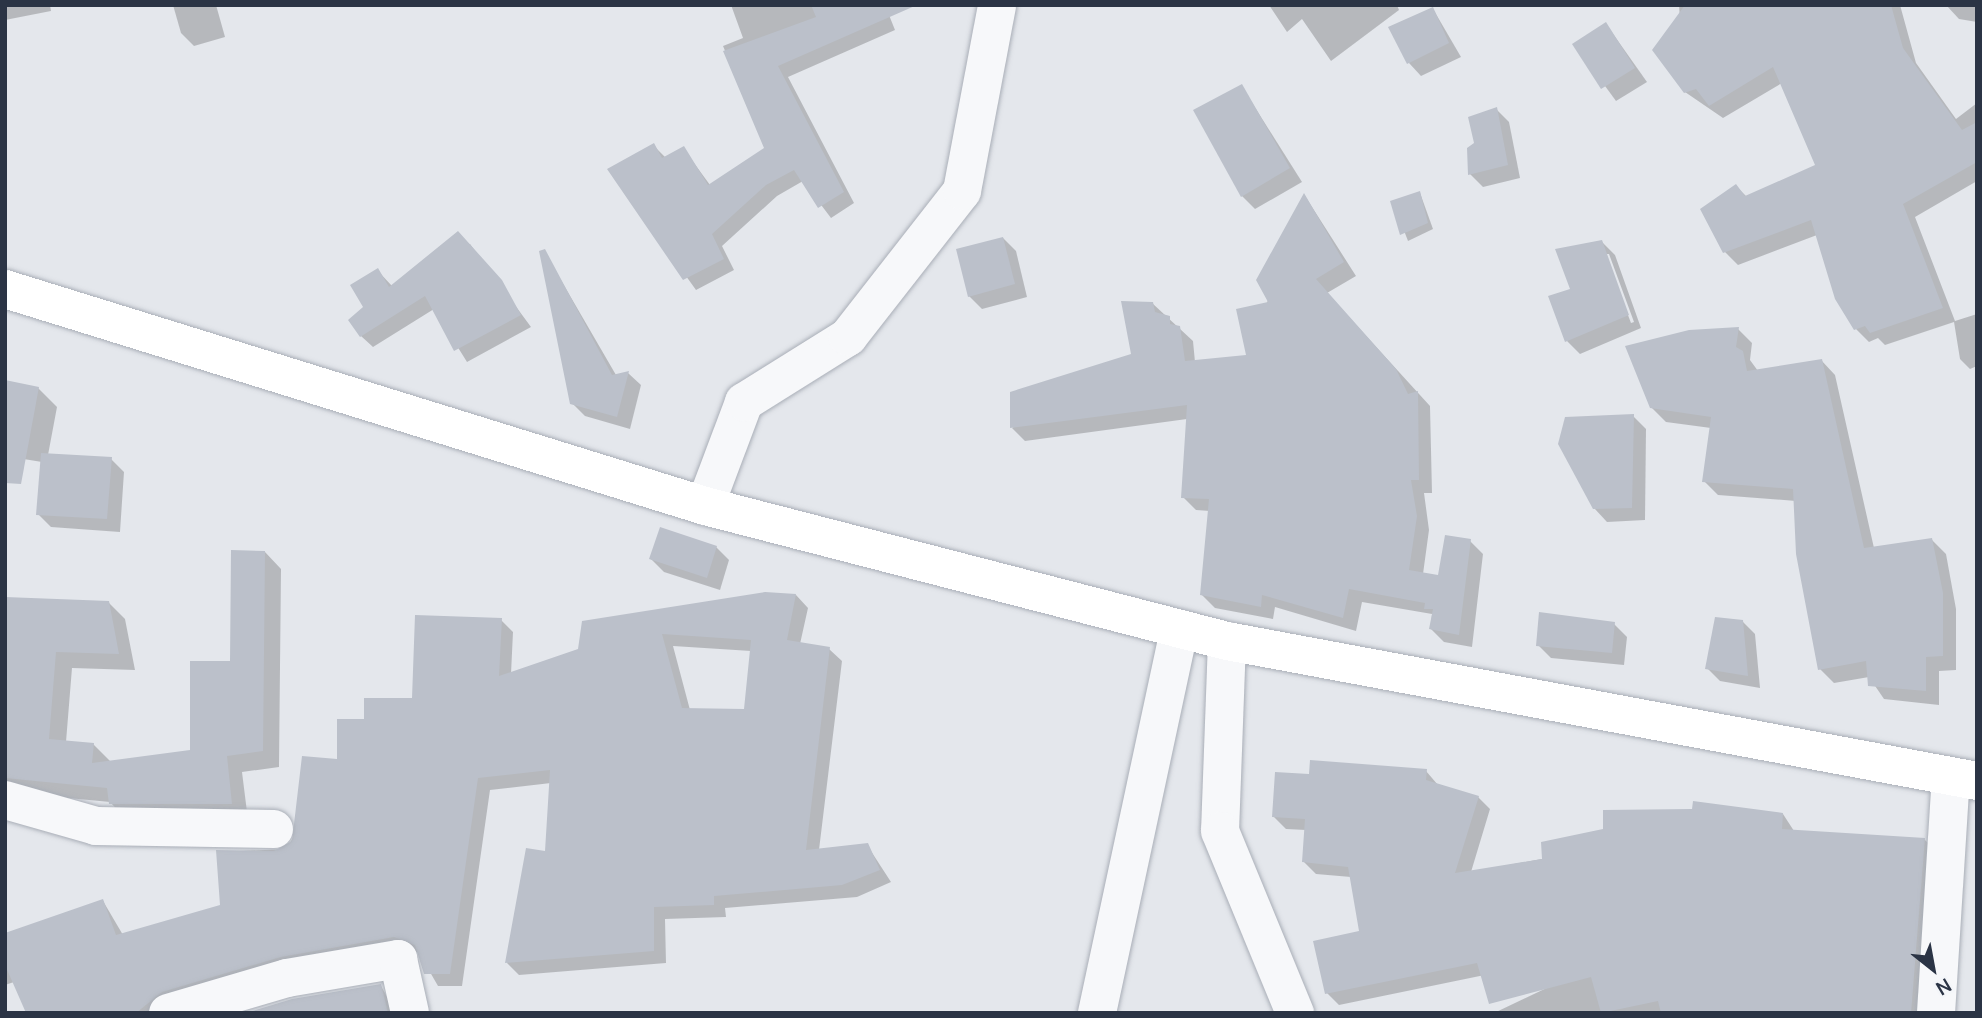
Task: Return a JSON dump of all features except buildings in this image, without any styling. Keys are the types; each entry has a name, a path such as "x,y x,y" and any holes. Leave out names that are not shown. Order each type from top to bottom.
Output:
{"main road":[{"path":"5,289 705,506 1179,629 1227,641 1964,779"}],"street":[{"path":"705,506 744,402 848,337 961,191 997,5"},
{"path":"1097,1013 1179,629"},
{"path":"1227,641 1220,831 1295,1013"},
{"path":"1936,1013 1964,779"},
{"path":"5,800 96,826 274,829"},
{"path":"168,1013 288,978 398,959 410,1013"}]}
